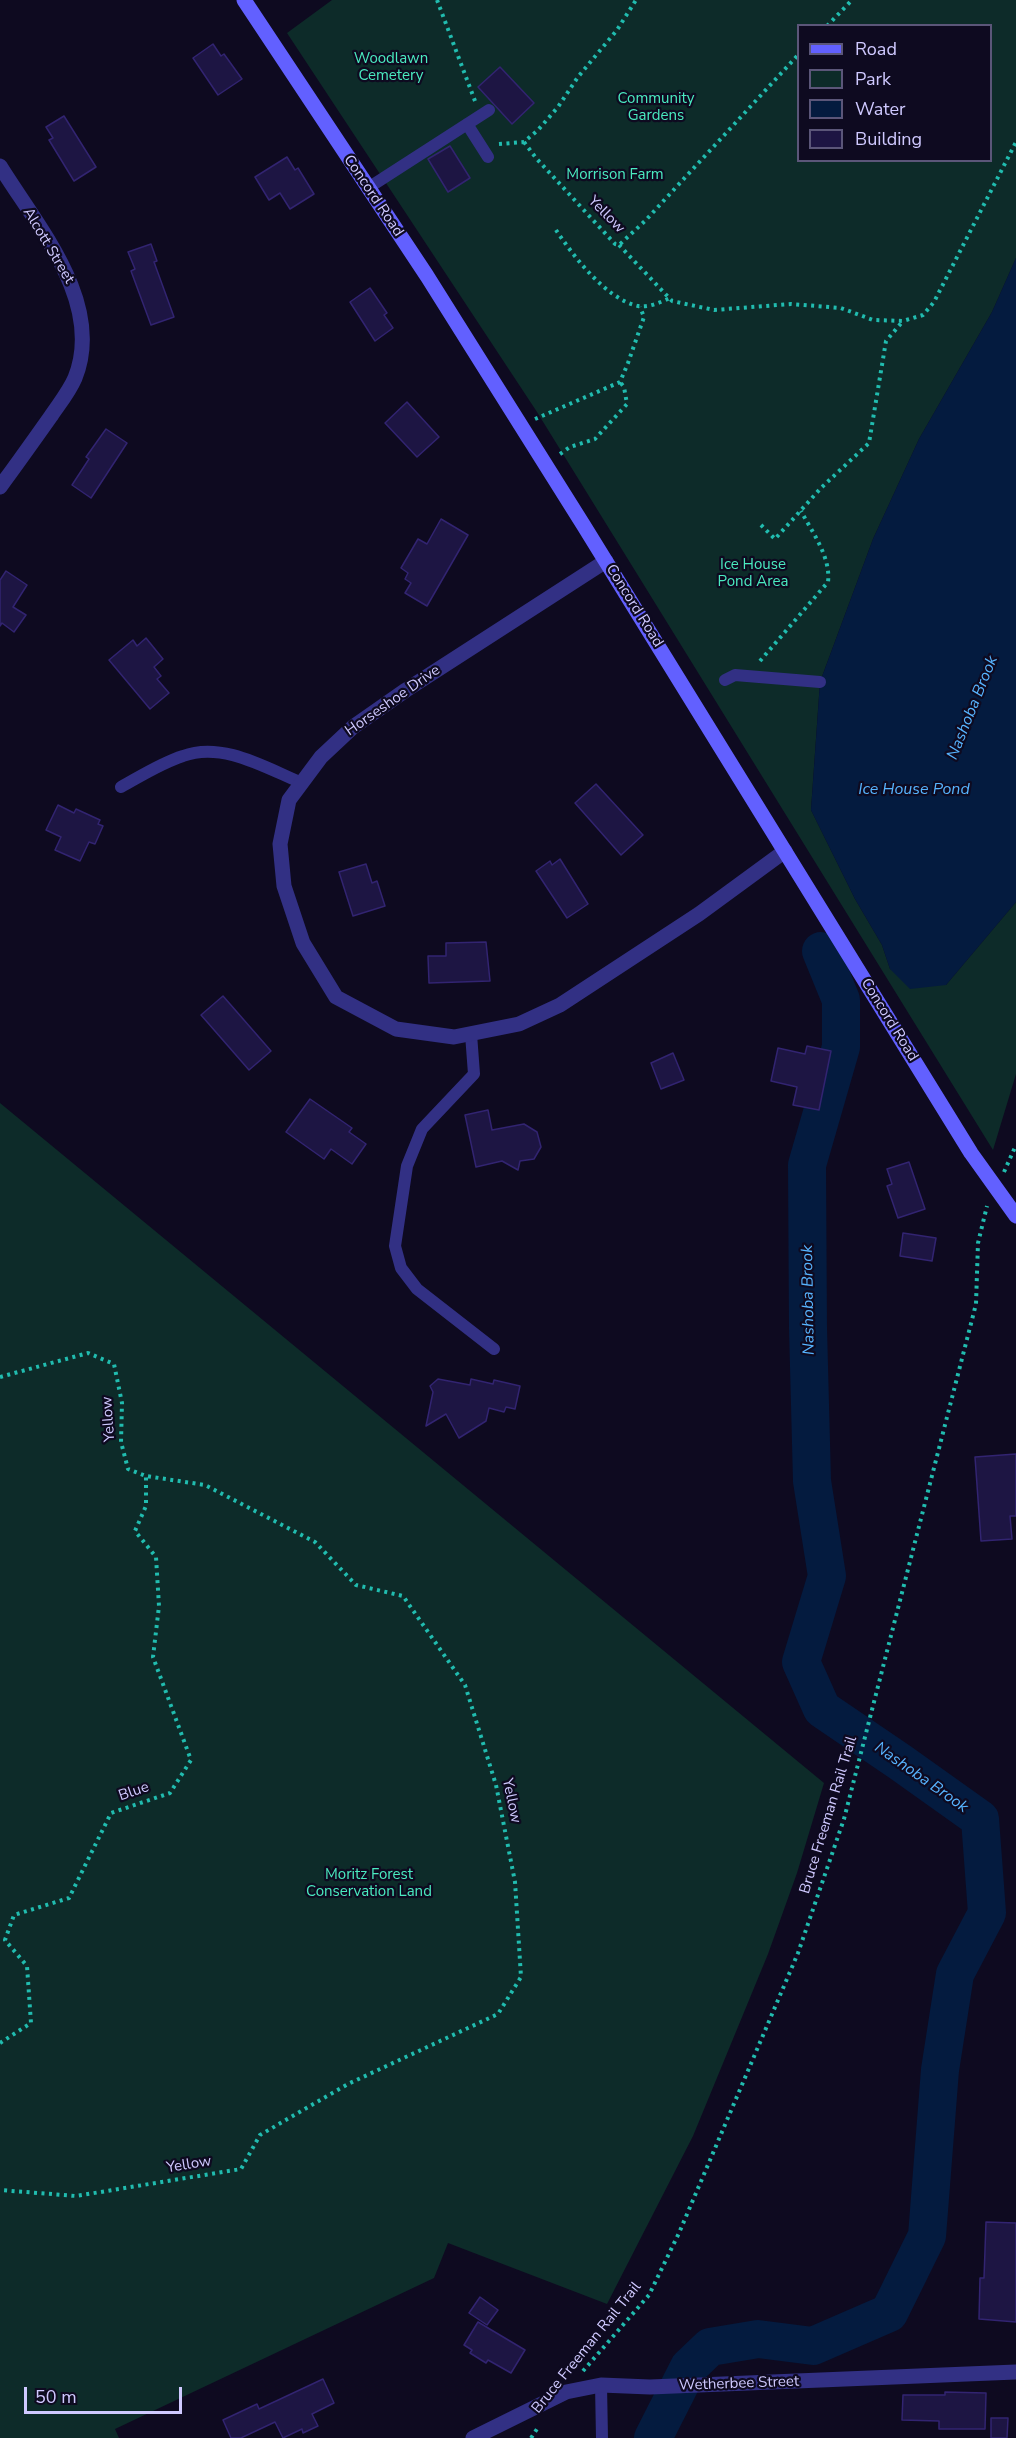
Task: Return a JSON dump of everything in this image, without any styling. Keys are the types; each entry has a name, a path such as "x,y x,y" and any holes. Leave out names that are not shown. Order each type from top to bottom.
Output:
{"street":[{"name":"Concord Road","path":"244,0 427,276 995,1188 1016,1216"},
{"name":"Alcott Street","path":"0,166 72,285 81,314 83,340 78,368 68,390 0,488"},
{"name":"Horseshoe Drive","path":"606,561 406,690 353,727 321,757 289,800 280,844 284,885 303,943 336,997 396,1029 454,1037 519,1024 560,1005 699,914 784,851"},
{"name":"Wetherbee Street","path":"472,2438 566,2392 601,2385 650,2387 1016,2372"}],"lane":[{"path":"368,188 485,112"},
{"path":"467,124 488,157"},
{"path":"725,680 735,675 820,682"},
{"path":"121,787 184,755 209,752 236,755 302,783"},
{"path":"471,1034 474,1074 422,1129 407,1166 394,1246 401,1268 417,1288 494,1349"},
{"path":"601,2385 602,2438"}],"path":[{"path":"437,0 485,112"},
{"name":"Yellow","path":"636,0 617,30 578,77 558,107 524,142 615,244 619,245 645,221 797,56"},
{"path":"829,24 852,0"},
{"path":"619,245 672,301 714,310 791,304 841,308 873,320 903,321 923,315 934,302 1016,142"},
{"path":"556,230 574,257 615,296 640,307 670,298"},
{"path":"533,420 620,382 644,317 640,307"},
{"path":"761,525 775,539 821,488 869,443 886,341 903,321"},
{"path":"556,457 570,447 595,439 627,404 624,387 620,382"},
{"path":"746,676 828,582 830,570 801,511"},
{"name":"Bruce Freeman Rail Trail","path":"566,2392 649,2295 679,2233 798,1953 844,1819 873,1711 976,1304 978,1243 987,1207 1016,1145"},
{"name":"Yellow","path":"0,1377 88,1353 114,1364 122,1402 122,1442 128,1469 146,1476 205,1485 315,1542 356,1585 403,1596 465,1685 496,1785 516,1882 521,1977 498,2014 348,2084 260,2135 241,2169 76,2196 0,2190"},
{"name":"Blue","path":"0,2043 32,2023 27,1966 5,1940 14,1915 69,1898 111,1813 170,1793 191,1760 153,1657 159,1606 156,1557 135,1531 146,1506 146,1476"},
{"name":"Bruce Freeman Rail Trail","path":"531,2438 544,2420"}],"green space":[{"name":"Morrison Farm","path":"332,0 1016,0 1016,258 992,312 919,439 873,539 820,682 811,810 855,899 882,945 890,969 946,985 1016,902 1016,1074 993,1150 537,412 287,33"},
{"name":"Moritz Forest Conservation Land","path":"0,1103 824,1783 797,1873 768,1954 693,2136 607,2304 448,2243 434,2278 115,2429 119,2438 0,2438"}],"water":[{"name":"Ice House Pond","path":"1016,258 1016,902 946,985 910,989 890,969 882,945 855,899 811,810 820,682 873,539 919,439 992,312"}],"building":[{"path":"213,44 221,56 224,54 242,79 218,95 193,58"},
{"path":"500,67 534,103 512,124 478,87"},
{"path":"64,116 96,167 74,181 49,140 53,138 46,127"},
{"path":"450,146 470,178 448,192 428,159"},
{"path":"287,157 295,170 298,168 314,194 290,209 280,193 269,200 255,177"},
{"path":"151,244 157,261 154,262 174,317 151,325 131,271 135,269 128,252"},
{"path":"370,288 387,313 384,315 393,328 375,341 350,302"},
{"path":"407,402 439,437 417,457 385,423"},
{"path":"106,429 127,443 91,498 72,485 89,459 86,457"},
{"path":"441,519 468,535 427,606 405,593 411,583 405,579 408,573 401,568 418,539 427,544"},
{"path":"6,571 27,585 13,607 26,615 14,632 2,623 0,626 0,580"},
{"path":"146,638 163,659 154,667 161,676 157,679 169,693 150,709 109,660 133,640 137,646"},
{"path":"596,784 643,835 621,855 575,803"},
{"path":"58,805 74,813 76,809 100,820 98,824 103,826 95,844 89,842 80,861 55,850 61,837 46,830"},
{"path":"560,859 588,904 567,918 536,871 550,861 552,865"},
{"path":"366,864 372,883 377,881 385,906 353,916 339,872"},
{"path":"486,942 490,981 429,983 428,956 446,956 446,943"},
{"path":"223,996 271,1051 249,1070 201,1015"},
{"path":"807,1046 831,1051 819,1110 793,1105 797,1087 771,1081 778,1048 805,1054"},
{"path":"673,1053 684,1080 661,1089 651,1063"},
{"path":"310,1099 352,1128 349,1132 366,1144 352,1164 331,1149 324,1159 286,1132"},
{"path":"488,1110 492,1130 524,1124 537,1132 541,1147 534,1159 520,1161 518,1170 502,1161 476,1167 465,1115"},
{"path":"909,1162 925,1209 898,1218 887,1186 892,1184 887,1169"},
{"path":"903,1233 936,1238 932,1261 900,1256"},
{"path":"438,1379 470,1385 471,1379 493,1384 494,1380 520,1386 515,1409 506,1407 504,1412 489,1408 486,1421 459,1438 446,1414 426,1426 433,1392 430,1386"},
{"path":"1016,1454 1016,1516 1010,1516 1012,1539 981,1541 975,1457"},
{"path":"986,2222 1016,2223 1016,2322 979,2319 980,2278 984,2278"},
{"path":"480,2297 498,2310 487,2325 469,2313"},
{"path":"478,2322 525,2350 511,2373 488,2360 486,2363 470,2353 472,2350 464,2345"},
{"path":"323,2379 334,2403 312,2414 318,2426 303,2433 302,2429 283,2438 275,2422 241,2438 231,2438 223,2420 257,2404 259,2409"},
{"path":"945,2392 986,2393 985,2429 939,2429 939,2421 902,2420 903,2395 945,2395"},
{"path":"991,2418 1008,2418 1007,2438 991,2438"}],"waterway":[{"name":"Nashoba Brook","path":"653,2438 689,2367 710,2347 758,2339 813,2346 889,2313 927,2236 940,2070 955,1974 987,1913 980,1819 822,1709 801,1662 827,1576 812,1481 807,1165 841,1047 841,1000 821,951"}],"park label":[{"name":"Woodlawn Cemetery","path":"391,68"},
{"name":"Community Gardens","path":"656,108"},
{"name":"Ice House Pond Area","path":"753,574"}]}
